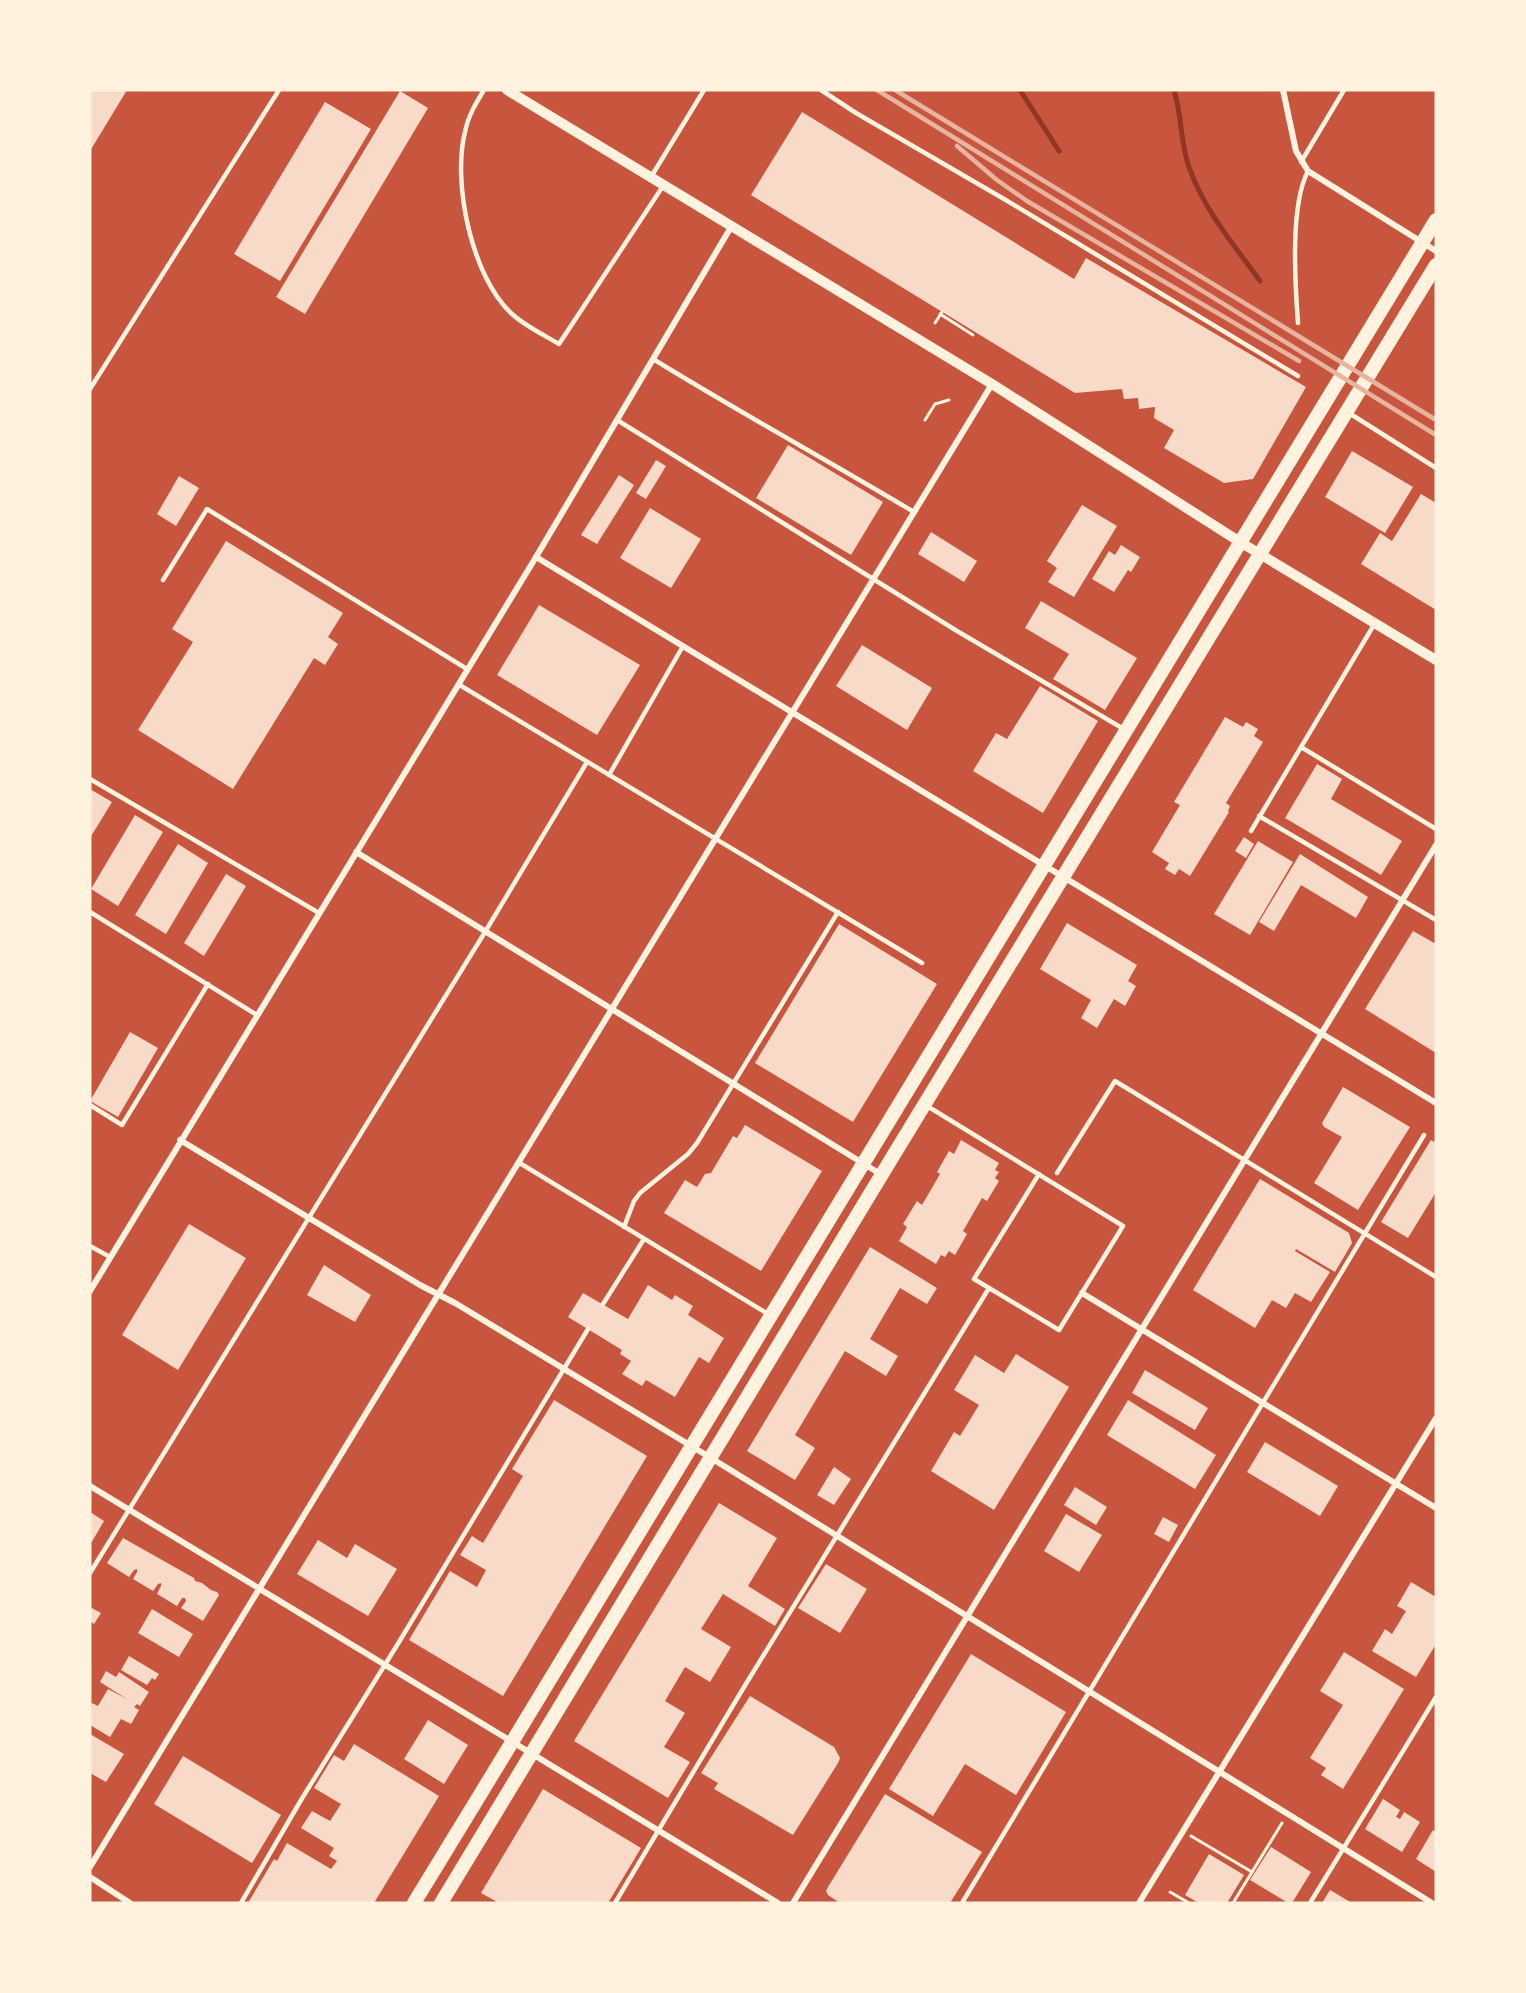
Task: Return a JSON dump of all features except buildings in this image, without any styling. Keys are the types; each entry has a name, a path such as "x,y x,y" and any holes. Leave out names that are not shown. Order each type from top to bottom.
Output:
{"main road":[{"path":"414,1903 1436,220"},
{"path":"441,1903 1436,265"}],"street":[{"path":"507,90 992,384 1240,542 1436,660"},
{"path":"1283,90 1296,151 1308,171 1436,250"},
{"path":"90,1290 536,557 731,227"},
{"path":"90,1867 992,384"},
{"path":"536,557 1436,1102"},
{"path":"793,1903 1436,844"},
{"path":"356,852 882,1175"},
{"path":"180,1140 692,1446 1432,1903"},
{"path":"1082,1293 1436,1508"},
{"path":"1139,1903 1436,1418"},
{"path":"90,1486 778,1903"},
{"path":"90,1877 130,1903"}],"lane":[{"path":"90,389 279,90"},
{"path":"484,90 470,113 462,149 462,190 469,229 486,276 512,314 559,344 663,186"},
{"path":"650,178 704,90"},
{"path":"821,90 1298,376"},
{"path":"1301,162 1344,90"},
{"path":"1298,323 1295,266 1299,202 1302,184 1308,171"},
{"path":"653,359 736,411 914,512"},
{"path":"1347,412 1436,468"},
{"path":"617,420 957,631 1125,730"},
{"path":"163,580 207,509 468,669"},
{"path":"1251,831 1375,623"},
{"path":"609,775 683,646"},
{"path":"458,684 922,963"},
{"path":"1301,747 1436,829"},
{"path":"90,1573 485,932 587,762"},
{"path":"90,779 319,913"},
{"path":"1259,816 1436,920"},
{"path":"90,912 257,1015"},
{"path":"624,1227 635,1200 693,1149 838,912"},
{"path":"90,1105 122,1125 208,984"},
{"path":"1057,1173 1115,1081 1436,1278"},
{"path":"924,1105 1039,1174 1123,1226 1059,1330 974,1279 1039,1174"},
{"path":"962,1903 1424,1135"},
{"path":"518,1162 771,1315"},
{"path":"603,1304 644,1239"},
{"path":"90,1246 110,1257"},
{"path":"615,1903 744,1687 989,1288"},
{"path":"241,1903 301,1800 588,1329"},
{"path":"1310,1903 1436,1697"}],"path":[{"path":"935,322 941,313 973,334"},
{"path":"925,420 935,404 949,400"},
{"path":"1233,1903 1288,1814"},
{"path":"1183,1830 1252,1872"},
{"path":"1170,1892 1189,1903"},
{"path":"1178,1903 1181,1898"}],"waterway":[{"path":"1020,90 1059,151"},
{"path":"1174,90 1186,158 1195,183 1220,227 1260,281"}],"railway":[{"path":"877,90 1436,435"},
{"path":"895,90 1436,420"},
{"path":"957,146 997,180 1027,201 1299,361"}]}
